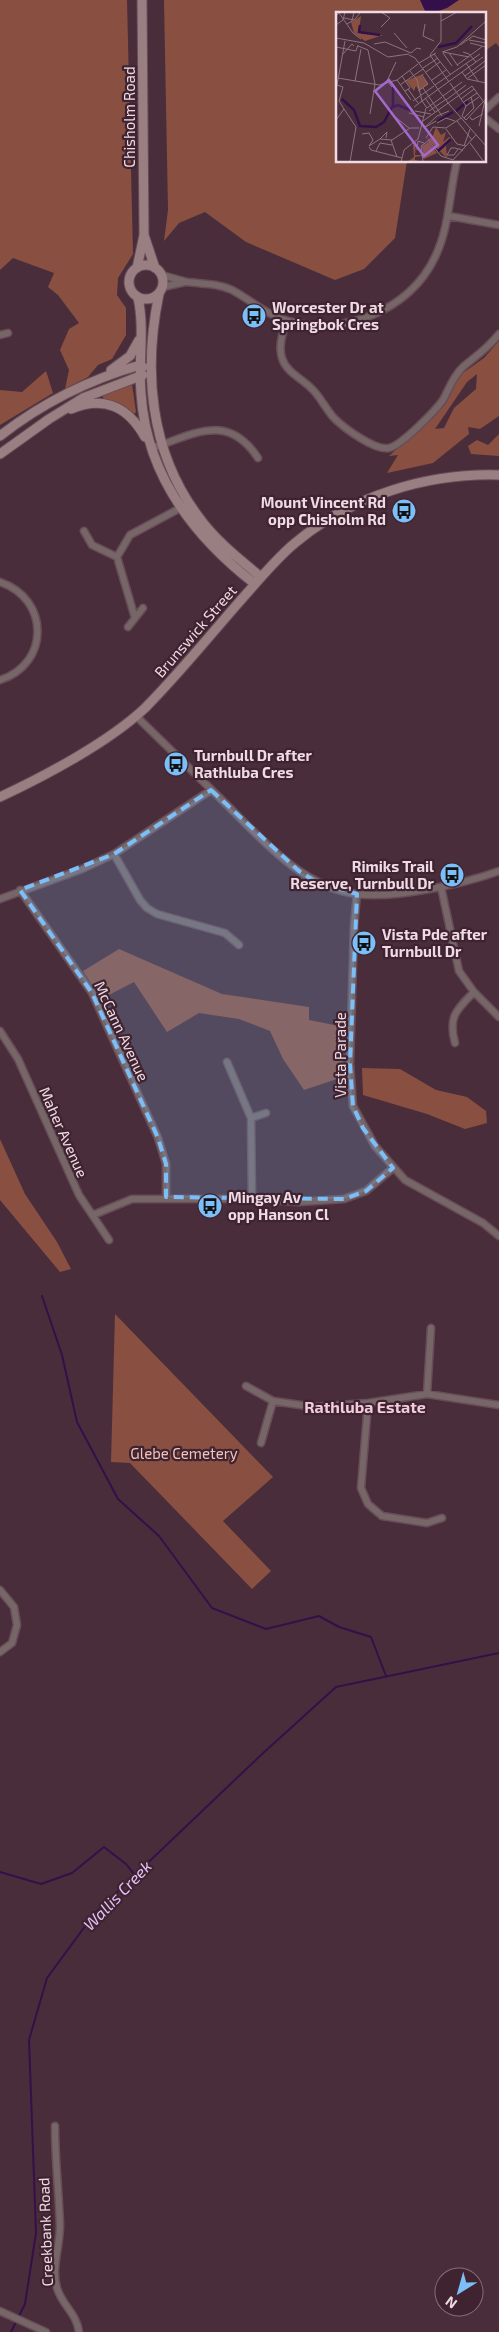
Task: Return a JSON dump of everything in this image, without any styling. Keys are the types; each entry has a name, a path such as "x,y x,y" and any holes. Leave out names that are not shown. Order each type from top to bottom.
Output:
{"main road":[{"name":"Chisholm Road","path":"137,268 144,234 142,0"},
{"name":"Chisholm Road","path":"144,234 155,268"},
{"path":"161,290 150,299 138,298 132,292 129,284 130,274 137,268 146,265 155,268 162,275 161,290 153,326 152,372 154,415 162,445 188,502 211,533 258,581"},
{"path":"138,298 143,413 152,448"},
{"path":"0,436 51,402 98,378 130,356 141,335"},
{"path":"98,378 140,366 152,372"},
{"path":"0,454 49,419 83,398 152,372"},
{"path":"49,419 87,404 108,404 128,414 137,423 152,448 180,508 217,553 258,581"},
{"name":"Brunswick Street","path":"0,797 46,774 136,716 258,581 294,543 313,529 354,505 409,484 480,474 499,474"}],"street":[{"path":"486,109 499,97"},
{"path":"486,119 499,129"},
{"path":"162,275 186,282 213,284 232,290 256,308 286,321 312,326 338,325 358,321 393,304 422,277 435,258 449,216 457,162"},
{"path":"449,216 499,225"},
{"path":"161,290 186,282"},
{"path":"286,321 280,345 282,358 288,370 312,388 334,417 344,426 381,448 391,448 399,443 432,412 442,400 462,368 485,351 499,334"},
{"path":"0,335 8,333"},
{"path":"152,448 199,432 225,430 247,445 258,458"},
{"path":"134,618 117,557 130,535 188,502"},
{"path":"84,531 92,545 117,557"},
{"path":"0,582 20,591 30,602 38,619 38,635 32,655 20,670 0,680"},
{"path":"128,627 142,608"},
{"path":"136,716 273,850 315,881 357,894 379,895 441,886 499,871"},
{"path":"0,899 20,890 82,869 114,854 211,790"},
{"path":"114,854 140,900 147,908 157,914 225,933 239,945"},
{"path":"441,886 455,961 459,971 474,992 499,1017"},
{"name":"McCann Avenue","path":"20,890 92,993 158,1138 166,1164 166,1197"},
{"name":"Vista Parade","path":"357,894 354,926 350,1064 353,1106 363,1128 393,1168 416,1188 483,1223 499,1236"},
{"path":"455,1044 452,1018 460,1006 474,992"},
{"name":"Maher Avenue","path":"0,1031 18,1059 79,1195 109,1240"},
{"path":"228,1062 251,1118 252,1199"},
{"path":"251,1118 266,1113"},
{"path":"93,1214 132,1199 166,1197 300,1202 344,1199 366,1191 393,1168"},
{"path":"426,1394 431,1328"},
{"path":"246,1386 273,1400 314,1406 368,1403 426,1394 499,1405"},
{"path":"261,1443 273,1400"},
{"path":"368,1403 361,1488 368,1504 382,1516 427,1523 442,1518"},
{"path":"0,1590 14,1607 17,1626 12,1643 0,1652"},
{"name":"Creekbank Road","path":"55,2126 55,2162 60,2227 56,2287 61,2299 75,2315 79,2332"},
{"path":"0,2311 45,2332"}],"highlighted area":[{"path":"211,790 299,871 315,881 357,894 350,1064 353,1106 363,1128 393,1168 366,1191 344,1199 166,1197 166,1164 158,1138 92,993 20,890 114,854"}],"green space":[{"path":"0,0 127,0 133,254 118,278 117,295 126,308 126,335 112,359 98,365 88,377 65,389 69,370 60,350 69,329 79,323 58,295 48,287 54,273 13,258 0,270"},
{"path":"164,0 499,0 499,47 496,43 486,50 486,12 336,12 336,162 407,162 395,238 364,269 335,280 246,242 205,212 179,223 164,241 168,210"},
{"path":"499,341 499,416 480,429 468,427 469,434 433,463 387,473 398,455 389,456 441,408 460,375 484,358","holes":["477,374 476,389 454,408 444,428 435,429 467,382"]},
{"path":"46,371 53,393 0,425 0,390 22,392"},
{"path":"132,384 136,412 133,415 105,401 101,393"},
{"path":"499,434 499,456 471,454 468,446 477,440 488,445"},
{"path":"119,949 222,994 309,1007 309,1020 344,1027 343,1077 304,1090 283,1059 270,1031 239,1019 199,1013 167,1032 134,982 101,999 83,971"},
{"path":"362,1068 400,1069 436,1090 467,1097 486,1111 487,1123 465,1129 427,1114 363,1095"},
{"path":"0,1139 25,1194 57,1242 71,1269 60,1272 0,1200"},
{"name":"Glebe Cemetery","path":"115,1314 273,1477 223,1521 271,1571 252,1589 130,1463 111,1462"}],"shaded area":[{"path":"420,0 459,0 447,8 436,12 425,11"}],"waterway":[{"path":"42,1296 62,1355 77,1422 118,1499 159,1536 212,1608 266,1629 319,1616 339,1627 371,1637 386,1676"},
{"name":"Wallis Creek","path":"11,2332 25,2304 36,2233 29,2040 47,1978 94,1914 261,1755 336,1687 499,1653"},
{"path":"0,1872 41,1884 72,1873 104,1847 126,1864 134,1874"}],"place":[{"name":"Worcester Dr at Springbok Cres","path":"254,316"},
{"name":"Mount Vincent Rd opp Chisholm Rd","path":"404,511"},
{"name":"Turnbull Dr after Rathluba Cres","path":"176,764"},
{"name":"Rimiks Trail Reserve, Turnbull Dr","path":"452,875"},
{"name":"Vista Pde after Turnbull Dr","path":"364,943"},
{"name":"Mingay Av opp Hanson Cl","path":"210,1206"}],"district":[{"name":"Rathluba Estate","path":"365,1406"}]}
